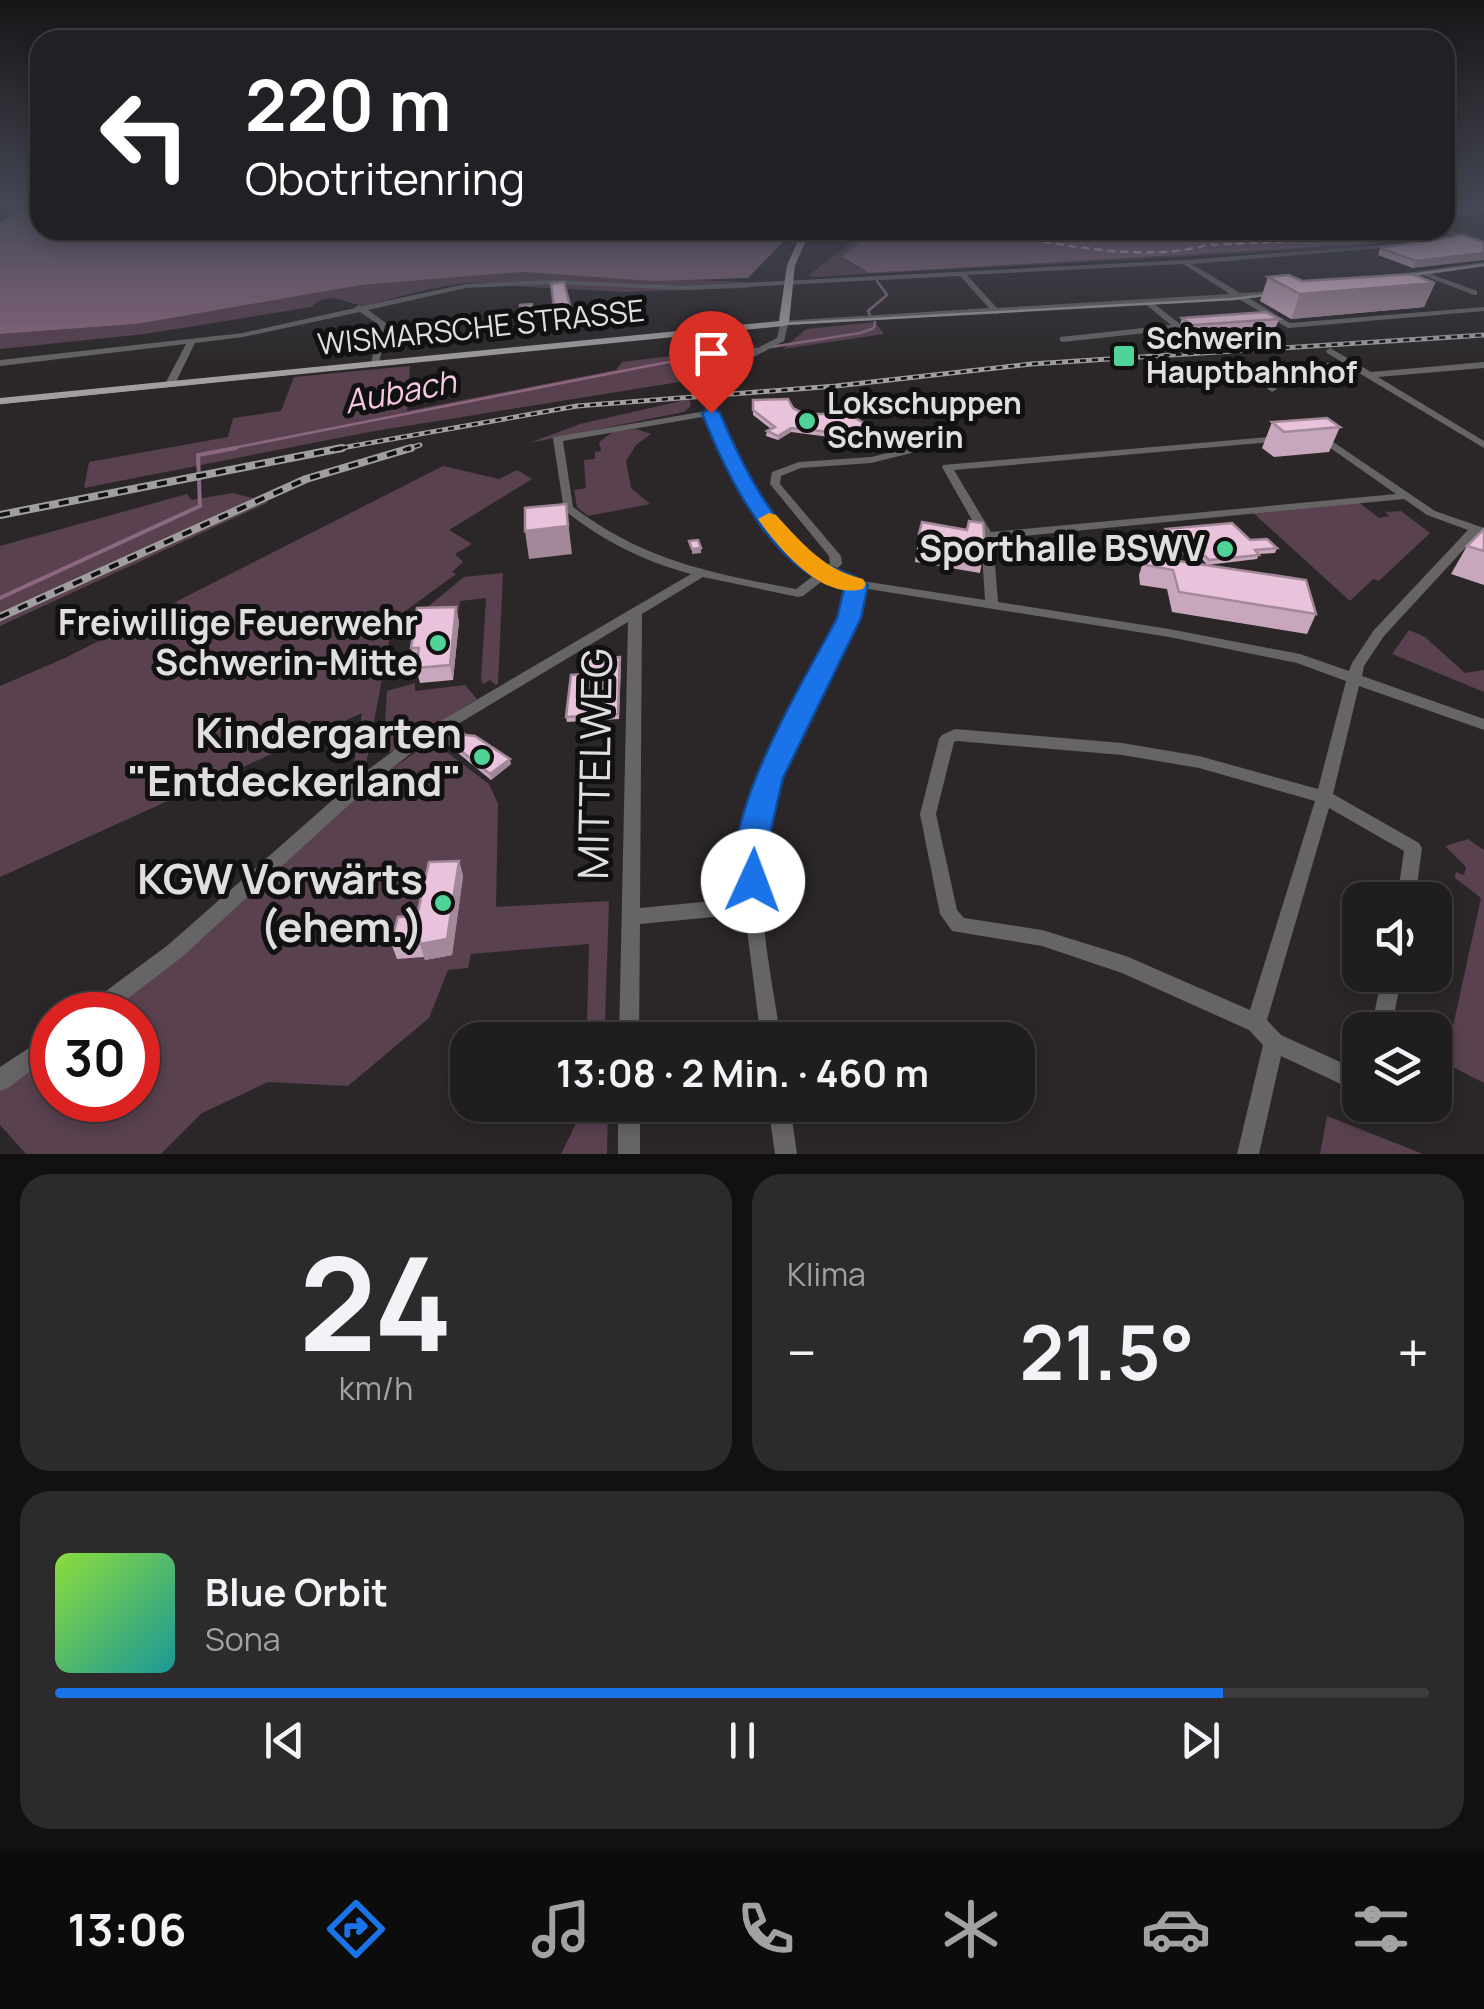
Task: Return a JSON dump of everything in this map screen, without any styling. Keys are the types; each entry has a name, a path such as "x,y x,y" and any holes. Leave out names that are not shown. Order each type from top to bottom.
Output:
{"main road":[{"path":"784,323 791,283 798,276 802,262"},
{"name":"WISMARSCHE STRASSE","path":"0,402 784,323"}],"street":[{"path":"0,363 191,342 444,288 498,283 684,288 1184,262 1288,326 1484,309"},
{"path":"1390,277 1484,264"},
{"path":"1422,273 1479,293 1472,301 1484,309"},
{"path":"962,274 997,312"},
{"path":"1242,298 1287,292"},
{"name":"WISMARSCHE STRASSE","path":"784,323 1242,298"},
{"path":"1148,303 1178,326"},
{"path":"1434,304 1452,312"},
{"path":"358,308 384,324 375,364"},
{"path":"1259,321 1278,320"},
{"path":"784,323 784,335 713,375 706,384 711,413 735,473 795,550 826,574 856,585 1229,644 1300,659 1484,724"},
{"path":"1063,339 1206,325"},
{"path":"170,384 191,342"},
{"path":"1330,351 1484,445"},
{"path":"1272,389 1248,372 1350,364"},
{"path":"1367,375 1484,365"},
{"path":"711,413 558,439 568,508 630,551 700,574 798,593 826,574 836,564 835,556 775,484 776,474 799,465 871,460 932,444"},
{"path":"1256,1023 1324,797 1354,677 1379,633 1480,531 1448,522 1319,436"},
{"path":"992,605 987,536 948,466 1298,437"},
{"path":"987,536 1406,496"},
{"path":"121,992 175,951 367,779 414,744 700,574"},
{"path":"769,1022 754,905 752,843 768,778 849,618 856,585"},
{"name":"MITTELWEG","path":"629,1022 636,612"},
{"path":"1342,1074 1274,1042 1256,1023 1158,978 1083,950 959,924 949,914 928,814 947,739 955,735 1158,754 1284,784 1324,797 1413,848 1408,882"},
{"name":"MITTELWEG","path":"630,917 754,905"},
{"path":"1248,1154 1274,1042"},
{"path":"0,1080 30,1059"},
{"path":"629,1122 629,1154"},
{"path":"782,1122 786,1154"}],"shaded area":[{"path":"0,262 764,262 748,278 654,281 523,272 361,285 137,324 0,334"},
{"path":"826,262 848,262 869,273 1086,262 812,277 809,275"},
{"path":"850,262 1061,262 869,273"},
{"path":"523,272 745,282 749,288 626,292 468,283 367,305 325,299 311,307 145,334 0,349 0,334 137,324 361,285"},
{"path":"875,322 884,334 783,349 806,329"},
{"path":"759,345 698,379 369,432 84,488 89,462 228,437 233,418 281,411 294,377 410,366 407,411 616,370 622,362"},
{"path":"690,399 691,406 684,412 529,443 580,424"},
{"path":"636,429 651,434 636,445 626,461 631,488 650,504 588,516 577,507 574,490 586,488 584,460 595,459 595,452 601,451 599,442 613,432"},
{"path":"443,466 499,479 517,470 532,479 449,530 472,544 455,554 463,562 452,572 456,574 393,620 365,770 351,782 362,713 0,877 0,686 65,658"},
{"path":"232,493 269,502 0,626 0,546 187,494 192,500"},
{"path":"1357,501 1379,518 1389,516 1385,512 1401,511 1430,533 1379,581 1373,579 1350,601 1251,511"},
{"path":"503,573 498,684 490,680 483,684 486,598 460,601 458,616 408,623 464,577"},
{"path":"1409,630 1425,637 1465,673 1484,670 1484,692 1392,654"},
{"path":"415,683 415,691 465,685 477,699 391,752 383,750 387,691"},
{"path":"432,741 489,784 498,804 496,907 609,901 605,1022 587,1022 589,944 471,954 468,968 448,970 429,1018 348,1086 268,1082 202,1113 161,1154 26,1154 0,1125 0,1089 30,1068 30,1122 160,1122 160,992 132,992 202,939 371,783"},
{"path":"1468,839 1484,850 1484,1083 1452,1067 1452,1031 1481,898 1455,878 1456,872 1464,875 1466,867 1445,846"},
{"path":"1327,1116 1423,1154 1320,1154"},
{"path":"577,1122 608,1122 607,1154 561,1154"}],"building":[{"path":"1412,274 1435,283 1300,294 1268,277 1289,275 1302,281"},
{"path":"564,282 570,305 554,307 551,284"},
{"path":"532,304 534,316 522,317 520,305"},
{"path":"1266,312 1279,319 1192,325 1182,318"},
{"name":"Lokschuppen Schwerin","path":"788,399 793,408 805,414 848,414 869,426 830,432 791,428 778,436 767,431 775,427 753,410 753,400"},
{"path":"1327,418 1340,427 1284,432 1272,422"},
{"path":"566,504 568,526 525,531 525,508"},
{"path":"969,521 983,523 985,545 919,534 922,522 967,530"},
{"name":"Sporthalle BSWV","path":"1232,523 1250,540 1267,539 1277,548 1255,550 1259,555 1209,560 1205,556 1192,557 1166,529"},
{"path":"1484,529 1484,551 1467,546"},
{"path":"698,540 701,548 692,549 689,541"},
{"path":"1145,556 1306,580 1316,614 1179,592 1173,570 1146,565"},
{"name":"Freiwillige Feuerwehr Schwerin-Mitte","path":"456,607 450,665 416,668 419,648 411,648 417,608"},
{"path":"620,657 618,714 566,717 571,675 584,674 586,659"},
{"name":"Kindergarten \"Entdeckerland\"","path":"453,726 510,759 490,774 440,734"},
{"path":"459,861 447,939 420,944 391,943 398,917 417,916 429,862"}],"waterway":[{"name":"Aubach","path":"871,317 868,311 887,295 877,281"},
{"name":"Aubach","path":"771,347 860,333 874,328 875,322"},
{"name":"Aubach","path":"223,450 663,363 757,349"},
{"name":"Aubach","path":"0,598 200,506 198,455 236,448"}],"tram line":[{"path":"1389,278 1484,265"},
{"path":"0,403 764,325 1233,299 1290,292"}],"railway":[{"path":"330,450 577,406 836,386 1031,364 1484,335"},
{"path":"403,450 420,445"},
{"path":"0,515 342,448"},
{"path":"0,617 306,479 411,448"}],"slow traffic":[{"path":"769,519 808,563 839,581 855,584"}],"place":[{"name":"Schwerin Hauptbahnhof","path":"1124,356"},
{"name":"Lokschuppen Schwerin","path":"807,421"},
{"name":"Sporthalle BSWV","path":"1225,549"},
{"name":"Freiwillige Feuerwehr Schwerin-Mitte","path":"438,643"},
{"name":"Kindergarten \"Entdeckerland\"","path":"482,757"},
{"name":"KGW Vorwärts (ehem.)","path":"443,903"}],"route":[{"path":"711,413 735,473 795,550 808,563 839,581 856,585 849,618 768,778 752,843 753,881"}]}
